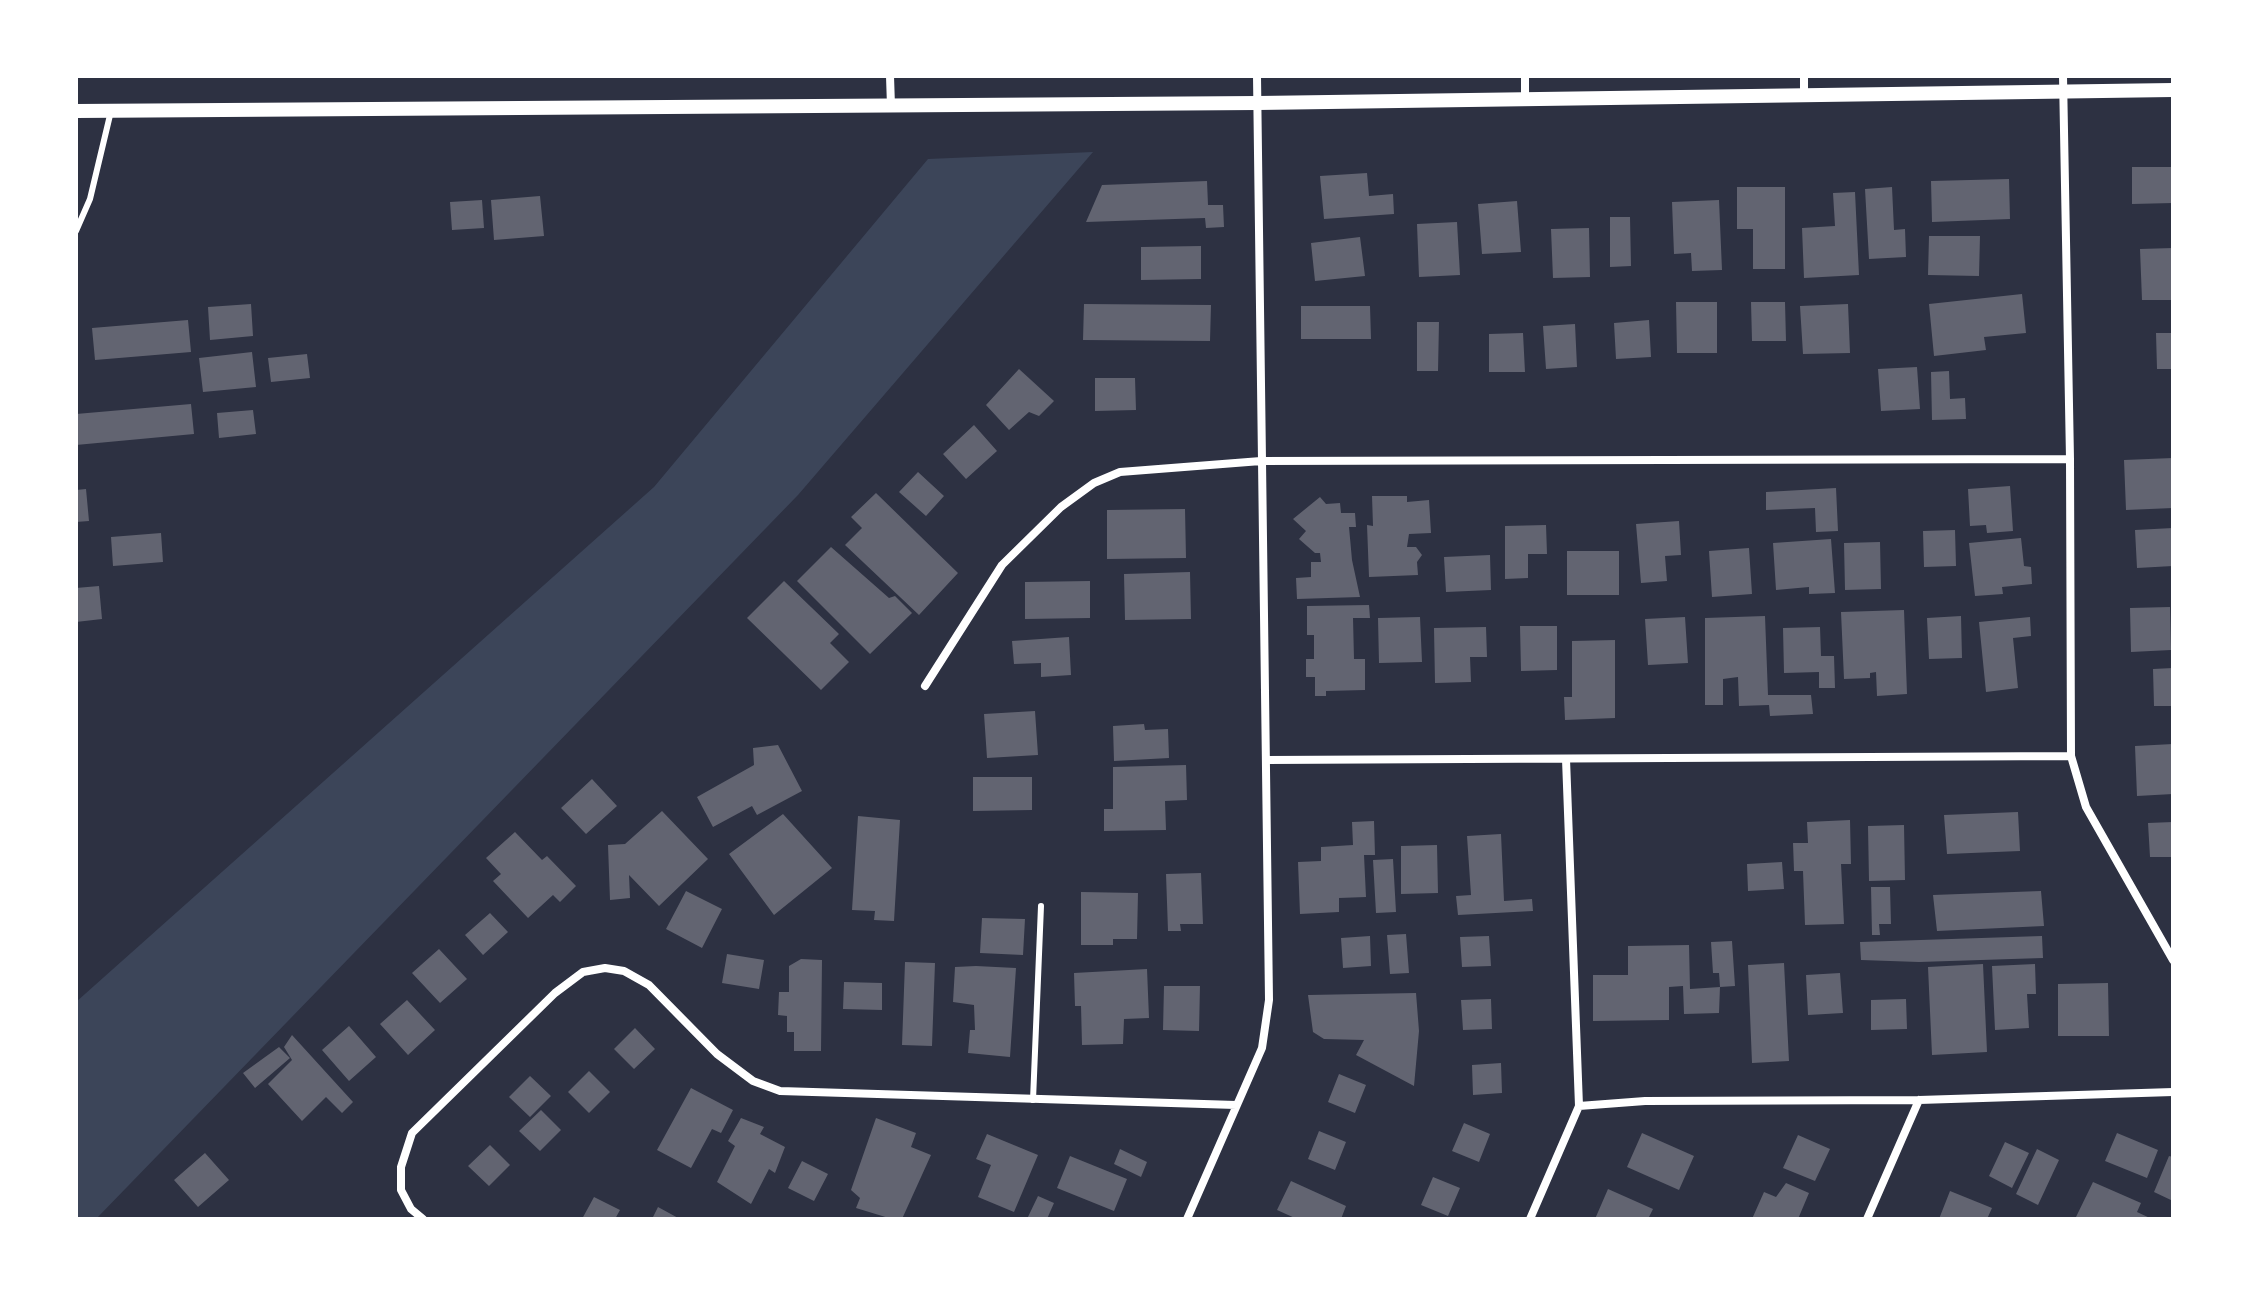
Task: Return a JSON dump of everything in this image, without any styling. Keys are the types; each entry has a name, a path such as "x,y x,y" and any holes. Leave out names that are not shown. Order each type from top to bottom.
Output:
{"street":[{"path":"890,76 891,107"},
{"path":"1187,1219 1262,1048 1269,1000 1257,76"},
{"path":"1525,76 1525,99"},
{"path":"1804,76 1804,95"},
{"path":"2063,76 2070,459 2071,756 2086,807 2173,960"},
{"path":"76,111 891,107 2173,90"},
{"path":"925,686 1002,565 1061,507 1094,483 1120,472 1261,461 2070,459"},
{"path":"1267,760 2071,756"},
{"path":"1530,1219 1579,1106 1566,759"},
{"path":"423,1219 411,1209 401,1190 401,1167 412,1133 555,993 583,972 605,968 624,971 649,985 717,1054 753,1081 780,1091 1236,1105"},
{"path":"1579,1106 1645,1101 1919,1100 2173,1092"},
{"path":"1867,1219 1919,1100"}],"lane":[{"path":"76,231 90,199 111,111"},
{"path":"1033,1100 1041,906"}],"shaded area":[{"path":"1093,152 798,495 96,1219 76,1219 76,1002 654,487 928,159"}],"building":[{"path":"2132,167 2173,167 2173,203 2132,204"},
{"path":"1367,173 1369,196 1393,194 1394,214 1324,219 1320,176"},
{"path":"2009,179 2010,219 1932,222 1931,181"},
{"path":"1207,181 1208,205 1223,205 1224,227 1206,228 1205,218 1086,222 1102,185"},
{"path":"1737,187 1785,187 1785,269 1753,269 1753,229 1737,229"},
{"path":"1892,187 1894,230 1905,229 1906,257 1869,259 1865,189"},
{"path":"1855,192 1859,275 1804,278 1802,228 1835,226 1833,193"},
{"path":"540,196 544,236 494,240 491,200"},
{"path":"482,200 484,228 452,230 450,202"},
{"path":"1719,200 1722,270 1692,271 1691,253 1674,254 1672,202"},
{"path":"1517,201 1521,252 1482,254 1478,204"},
{"path":"1610,217 1630,217 1631,266 1610,267"},
{"path":"1457,222 1460,275 1419,277 1417,224"},
{"path":"1589,228 1590,277 1553,278 1551,229"},
{"path":"1929,236 1980,236 1979,276 1928,275"},
{"path":"1360,237 1365,276 1315,281 1311,243"},
{"path":"1201,246 1201,279 1141,280 1141,247"},
{"path":"2173,248 2173,300 2142,300 2140,249"},
{"path":"2022,294 2026,333 1984,337 1986,350 1934,356 1929,304"},
{"path":"1676,302 1717,302 1717,353 1677,353"},
{"path":"1751,302 1785,302 1786,341 1752,341"},
{"path":"251,304 253,336 210,340 208,307"},
{"path":"1084,304 1211,305 1210,341 1083,340"},
{"path":"1848,304 1850,353 1803,354 1800,306"},
{"path":"1301,306 1370,306 1371,339 1301,339"},
{"path":"188,320 191,352 95,360 92,328"},
{"path":"1649,320 1651,357 1616,359 1614,323"},
{"path":"1417,322 1439,322 1438,371 1417,371"},
{"path":"1575,324 1577,367 1546,369 1543,326"},
{"path":"1523,333 1525,372 1489,372 1489,334"},
{"path":"2156,333 2173,333 2173,369 2157,369"},
{"path":"252,352 256,387 203,392 199,358"},
{"path":"307,354 310,378 271,382 268,358"},
{"path":"1917,367 1920,409 1881,411 1878,369"},
{"path":"1019,369 1054,401 1039,416 1029,412 1009,430 986,405"},
{"path":"1949,371 1950,399 1965,398 1966,419 1932,420 1931,372"},
{"path":"1095,378 1135,378 1136,410 1095,411"},
{"path":"191,404 194,434 76,445 76,414"},
{"path":"253,410 256,434 219,438 217,413"},
{"path":"974,425 997,451 966,479 943,454"},
{"path":"2173,458 2173,508 2126,510 2124,460"},
{"path":"918,472 944,496 926,516 899,492"},
{"path":"2010,486 2013,531 1987,533 1986,525 1970,526 1968,489"},
{"path":"1836,488 1838,531 1816,532 1815,508 1766,510 1766,492"},
{"path":"86,489 89,521 76,522 76,490"},
{"path":"876,493 958,573 919,615 845,545 862,528 851,517"},
{"path":"1372,496 1407,496 1407,502 1429,500 1431,533 1409,534 1407,547 1416,547 1422,555 1417,562 1418,575 1369,577 1367,525 1373,526"},
{"path":"1320,497 1326,504 1340,503 1341,513 1355,513 1356,527 1349,527 1360,597 1297,599 1296,578 1311,577 1311,562 1321,562 1320,553 1315,553 1299,539 1306,531 1293,519"},
{"path":"1185,509 1186,558 1107,559 1107,510"},
{"path":"1679,521 1681,555 1665,556 1667,581 1641,583 1636,524"},
{"path":"1546,525 1547,554 1528,554 1528,578 1505,579 1505,526"},
{"path":"2173,528 2173,566 2137,568 2135,530"},
{"path":"1955,530 1956,566 1924,567 1923,531"},
{"path":"161,533 163,562 113,566 111,537"},
{"path":"2021,538 2024,566 2031,567 2032,584 2002,587 2003,594 1975,596 1969,543"},
{"path":"1831,539 1835,593 1809,594 1809,587 1776,590 1773,543"},
{"path":"1880,542 1881,589 1845,590 1844,543"},
{"path":"831,547 889,598 895,596 912,613 870,654 797,581"},
{"path":"1749,548 1752,594 1712,597 1709,551"},
{"path":"1567,551 1619,551 1619,595 1567,595"},
{"path":"1490,555 1491,590 1446,592 1444,557"},
{"path":"1190,572 1191,619 1125,620 1124,574"},
{"path":"784,581 839,634 830,643 849,662 821,690 747,618"},
{"path":"1090,581 1090,618 1025,619 1025,582"},
{"path":"99,586 102,619 76,622 76,588"},
{"path":"1369,605 1370,618 1353,618 1354,659 1365,659 1365,690 1326,691 1326,696 1315,696 1315,677 1306,677 1306,659 1314,659 1314,635 1307,635 1307,606"},
{"path":"2170,607 2171,650 2131,652 2130,608"},
{"path":"1904,610 1907,694 1877,696 1876,672 1870,673 1870,678 1844,679 1841,612"},
{"path":"1765,616 1768,695 1811,695 1813,714 1770,716 1769,705 1739,706 1738,677 1723,679 1723,705 1705,705 1705,618"},
{"path":"1961,616 1962,658 1929,659 1927,618"},
{"path":"1420,617 1422,662 1379,663 1378,618"},
{"path":"1685,617 1688,663 1648,665 1645,619"},
{"path":"2030,617 2031,636 2013,638 2018,688 1986,692 1979,622"},
{"path":"1520,626 1557,626 1557,670 1521,671"},
{"path":"1486,627 1487,657 1470,657 1471,682 1435,683 1434,628"},
{"path":"1820,627 1821,656 1834,656 1835,688 1819,688 1819,672 1784,673 1783,628"},
{"path":"1069,637 1071,675 1041,677 1041,663 1014,664 1012,641"},
{"path":"1615,640 1615,718 1565,720 1564,697 1572,697 1572,641"},
{"path":"2173,668 2173,706 2154,706 2153,669"},
{"path":"1035,711 1038,755 987,758 984,714"},
{"path":"1144,724 1145,730 1168,729 1169,758 1114,761 1113,726"},
{"path":"2173,744 2173,794 2137,796 2135,746"},
{"path":"778,745 802,791 757,815 752,806 713,827 697,797 754,765 753,748"},
{"path":"1186,765 1187,800 1165,801 1166,830 1104,831 1104,809 1113,809 1113,767"},
{"path":"973,777 1032,777 1032,810 973,811"},
{"path":"592,779 617,806 586,834 561,808"},
{"path":"662,811 708,859 659,906 629,875 630,898 610,900 608,845 625,844"},
{"path":"2018,812 2020,851 1947,854 1944,815"},
{"path":"783,814 832,868 774,915 729,854"},
{"path":"858,816 900,820 894,921 874,920 875,911 852,910"},
{"path":"1850,820 1851,864 1841,864 1844,924 1805,925 1803,871 1794,871 1793,843 1808,843 1807,822"},
{"path":"1374,821 1375,855 1364,855 1366,897 1339,898 1339,912 1300,914 1298,862 1321,861 1321,847 1353,845 1352,822"},
{"path":"2173,822 2173,857 2150,857 2148,823"},
{"path":"1904,825 1905,880 1869,881 1868,826"},
{"path":"515,832 542,860 547,856 576,886 560,902 553,895 528,918 493,881 501,874 486,858"},
{"path":"1501,834 1504,901 1532,899 1533,911 1458,915 1456,896 1471,895 1467,836"},
{"path":"1437,845 1438,893 1401,894 1401,846"},
{"path":"1393,859 1396,912 1376,913 1373,860"},
{"path":"1782,862 1784,889 1748,891 1747,864"},
{"path":"1201,873 1203,924 1180,924 1181,931 1168,931 1166,874"},
{"path":"1871,887 1890,887 1891,924 1879,924 1880,935 1872,935"},
{"path":"686,891 722,909 702,948 666,929"},
{"path":"2041,891 2044,926 1937,931 1933,895"},
{"path":"1081,892 1138,893 1137,939 1113,939 1113,945 1081,945"},
{"path":"490,913 508,932 483,955 465,935"},
{"path":"982,918 1025,919 1023,955 980,953"},
{"path":"1406,934 1409,973 1390,974 1387,935"},
{"path":"1370,936 1371,966 1343,968 1341,938"},
{"path":"1489,936 1491,966 1462,967 1460,937"},
{"path":"2042,936 2043,958 1919,962 1861,960 1860,942"},
{"path":"1732,941 1735,986 1720,987 1719,973 1713,973 1711,942"},
{"path":"1689,945 1690,989 1720,987 1719,1013 1684,1014 1683,986 1669,987 1669,1020 1593,1021 1593,975 1628,975 1628,946"},
{"path":"439,949 467,979 440,1003 412,973"},
{"path":"727,954 764,960 759,989 722,983"},
{"path":"801,959 822,960 821,1051 794,1051 794,1032 787,1032 787,1016 778,1015 779,992 789,992 789,966"},
{"path":"905,962 935,963 932,1046 902,1045"},
{"path":"1784,963 1789,1061 1752,1063 1748,965"},
{"path":"1983,964 1987,1052 1932,1055 1928,967"},
{"path":"2035,964 2036,994 2027,994 2029,1028 1995,1030 1992,966"},
{"path":"955,967 1016,968 1010,1057 968,1053 970,1030 975,1030 974,1005 953,1002"},
{"path":"1147,969 1149,1018 1124,1019 1123,1044 1082,1045 1081,1006 1075,1006 1074,973"},
{"path":"1840,973 1843,1013 1808,1015 1806,975"},
{"path":"844,982 882,983 882,1010 843,1009"},
{"path":"2108,983 2109,1036 2058,1036 2058,984"},
{"path":"1164,986 1200,986 1199,1031 1163,1030"},
{"path":"1416,993 1419,1031 1414,1086 1356,1055 1364,1040 1324,1039 1313,1032 1308,995"},
{"path":"1491,999 1492,1029 1463,1030 1461,1000"},
{"path":"1906,999 1907,1029 1871,1030 1871,1000"},
{"path":"407,1000 435,1030 408,1055 380,1024"},
{"path":"349,1026 376,1057 349,1081 322,1050"},
{"path":"635,1028 655,1049 634,1069 614,1049"},
{"path":"292,1035 353,1102 342,1113 326,1097 302,1121 268,1084 292,1060 284,1047"},
{"path":"279,1047 290,1058 255,1088 243,1073"},
{"path":"1501,1063 1502,1093 1473,1095 1472,1065"},
{"path":"589,1071 610,1092 589,1113 568,1092"},
{"path":"1339,1074 1366,1085 1355,1113 1328,1102"},
{"path":"530,1076 551,1096 530,1117 509,1097"},
{"path":"691,1088 733,1110 721,1133 712,1129 691,1168 657,1150"},
{"path":"541,1110 561,1130 540,1151 519,1131"},
{"path":"741,1118 764,1127 760,1134 785,1147 775,1173 769,1169 751,1204 717,1182 735,1146 728,1141"},
{"path":"876,1118 916,1133 911,1147 931,1155 902,1219 856,1208 860,1198 851,1190"},
{"path":"1464,1123 1490,1134 1479,1162 1452,1151"},
{"path":"1319,1131 1346,1142 1335,1170 1308,1159"},
{"path":"1642,1133 1694,1156 1679,1190 1627,1167"},
{"path":"2117,1133 2158,1150 2147,1178 2105,1161"},
{"path":"987,1134 1038,1155 1014,1212 978,1197 991,1165 976,1159"},
{"path":"1798,1135 1830,1149 1815,1181 1783,1168"},
{"path":"2005,1142 2029,1153 2012,1188 1989,1176"},
{"path":"490,1145 510,1165 489,1186 468,1166"},
{"path":"1120,1149 1147,1162 1141,1177 1114,1164"},
{"path":"2037,1149 2059,1160 2038,1205 2016,1194"},
{"path":"205,1153 229,1180 198,1207 174,1180"},
{"path":"1070,1156 1127,1179 1114,1211 1057,1188"},
{"path":"2169,1156 2173,1157 2173,1201 2154,1192"},
{"path":"802,1161 828,1174 814,1201 788,1188"},
{"path":"1433,1177 1460,1188 1448,1216 1421,1205"},
{"path":"1291,1181 1346,1206 1341,1219 1297,1219 1277,1210"},
{"path":"2093,1182 2141,1203 2137,1212 2152,1219 2076,1217"},
{"path":"1786,1183 1809,1193 1798,1219 1752,1219 1764,1192 1776,1197"},
{"path":"1608,1189 1653,1209 1648,1219 1595,1219"},
{"path":"1950,1191 1992,1208 1987,1219 1939,1219"},
{"path":"1038,1196 1054,1203 1047,1219 1027,1219"},
{"path":"594,1197 620,1210 615,1219 582,1219"},
{"path":"658,1207 680,1219 652,1219"}]}
